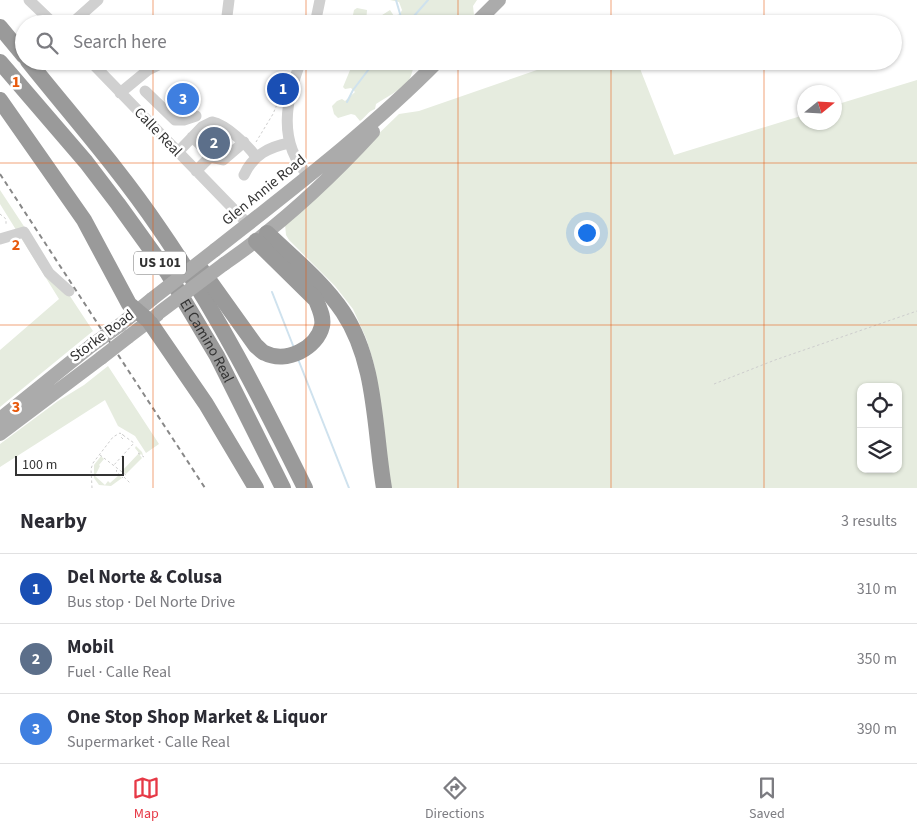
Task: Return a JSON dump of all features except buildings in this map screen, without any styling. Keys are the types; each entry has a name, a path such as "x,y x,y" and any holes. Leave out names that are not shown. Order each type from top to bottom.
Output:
{"highway":[{"path":"0,27 15,45"},
{"name":"El Camino Real","path":"0,62 86,162 124,211 166,272 217,356 283,488"},
{"name":"El Camino Real","path":"35,70 102,152 158,226 204,298 250,378 306,488"},
{"path":"0,100 84,220 129,304 148,315 206,404 256,488"},
{"path":"102,152 190,254 256,346 266,354 287,356 305,349 318,336 322,326 321,311 316,300 262,237"},
{"path":"262,237 320,284 342,311 354,331 367,366 384,488"}],"main road":[{"path":"484,15 499,0"},
{"name":"Glen Annie Road","path":"152,298 308,175 394,104 429,70"},
{"name":"Glen Annie Road","path":"224,264 262,237 345,161 383,121 394,104"},
{"path":"248,224 262,237"},
{"name":"Storke Road","path":"0,434 128,337 148,315 224,264"},
{"name":"Storke Road","path":"148,315 152,298"},
{"name":"Storke Road","path":"0,419 92,345 120,325 148,315"}],"street":[{"path":"29,0 45,15"},
{"path":"81,15 98,0"},
{"path":"227,15 228,0"},
{"path":"317,15 320,0"},
{"name":"Calle Real","path":"98,70 248,224"},
{"path":"120,93 148,70"},
{"path":"297,70 288,105 289,143 294,157 308,175"},
{"path":"145,90 173,118 180,121 196,116"},
{"path":"160,133 173,118"},
{"path":"178,152 202,126 212,122 219,124 256,152"},
{"path":"192,137 206,150 210,157 223,160 244,142"},
{"path":"244,175 256,152 289,143"},
{"path":"196,171 210,157"},
{"path":"2,234 24,232 49,273 69,291"}],"path":[{"path":"256,152 256,143 273,114 280,97"},
{"path":"0,214 6,222 2,234"},
{"path":"714,384 775,360 917,311"},
{"path":"92,488 91,469 93,463 115,435 118,433 124,434 134,443 113,466"},
{"path":"123,439 121,437 124,434"},
{"path":"138,453 144,457"},
{"path":"100,455 117,470 118,468 131,484"}],"shaded area":[{"path":"390,0 477,0 473,6 474,15 397,15 402,10 399,2"},
{"path":"357,8 367,10 367,15 353,15 354,10"},
{"path":"390,10 393,15 382,15"},
{"path":"350,70 413,70 407,83 376,104 375,109 360,121 355,115 351,114 338,118 334,114 332,106 342,99 345,101 355,92 351,88 345,89 343,87"},
{"path":"537,70 641,70 674,155 797,117 797,130 842,130 842,103 917,80 917,488 389,488 374,364 366,338 353,309 335,286 289,240 286,235 285,224 399,114 419,111"},
{"path":"0,190 93,331 0,407 0,350 59,299 0,204"},
{"path":"108,366 159,444 146,453 135,436 118,426 105,400 0,467 0,444"},
{"path":"136,446 142,452 143,455 139,454 142,458 126,474 122,471 139,453 135,448"},
{"path":"101,456 104,459 99,465 95,476 105,485 108,481 110,483 119,475 122,478 111,486 99,485 94,478 94,465"}],"waterway":[{"path":"396,0 400,15"},
{"path":"415,15 428,0"},
{"path":"347,102 353,90 368,70"},
{"path":"272,292 294,348"},
{"path":"298,359 349,488"}],"railway":[{"path":"0,174 205,488"}],"place":[{"name":"Del Norte & Colusa","path":"283,89"},
{"name":"One Stop Shop Market & Liquor","path":"183,99"},
{"name":"Mobil","path":"214,143"}]}
